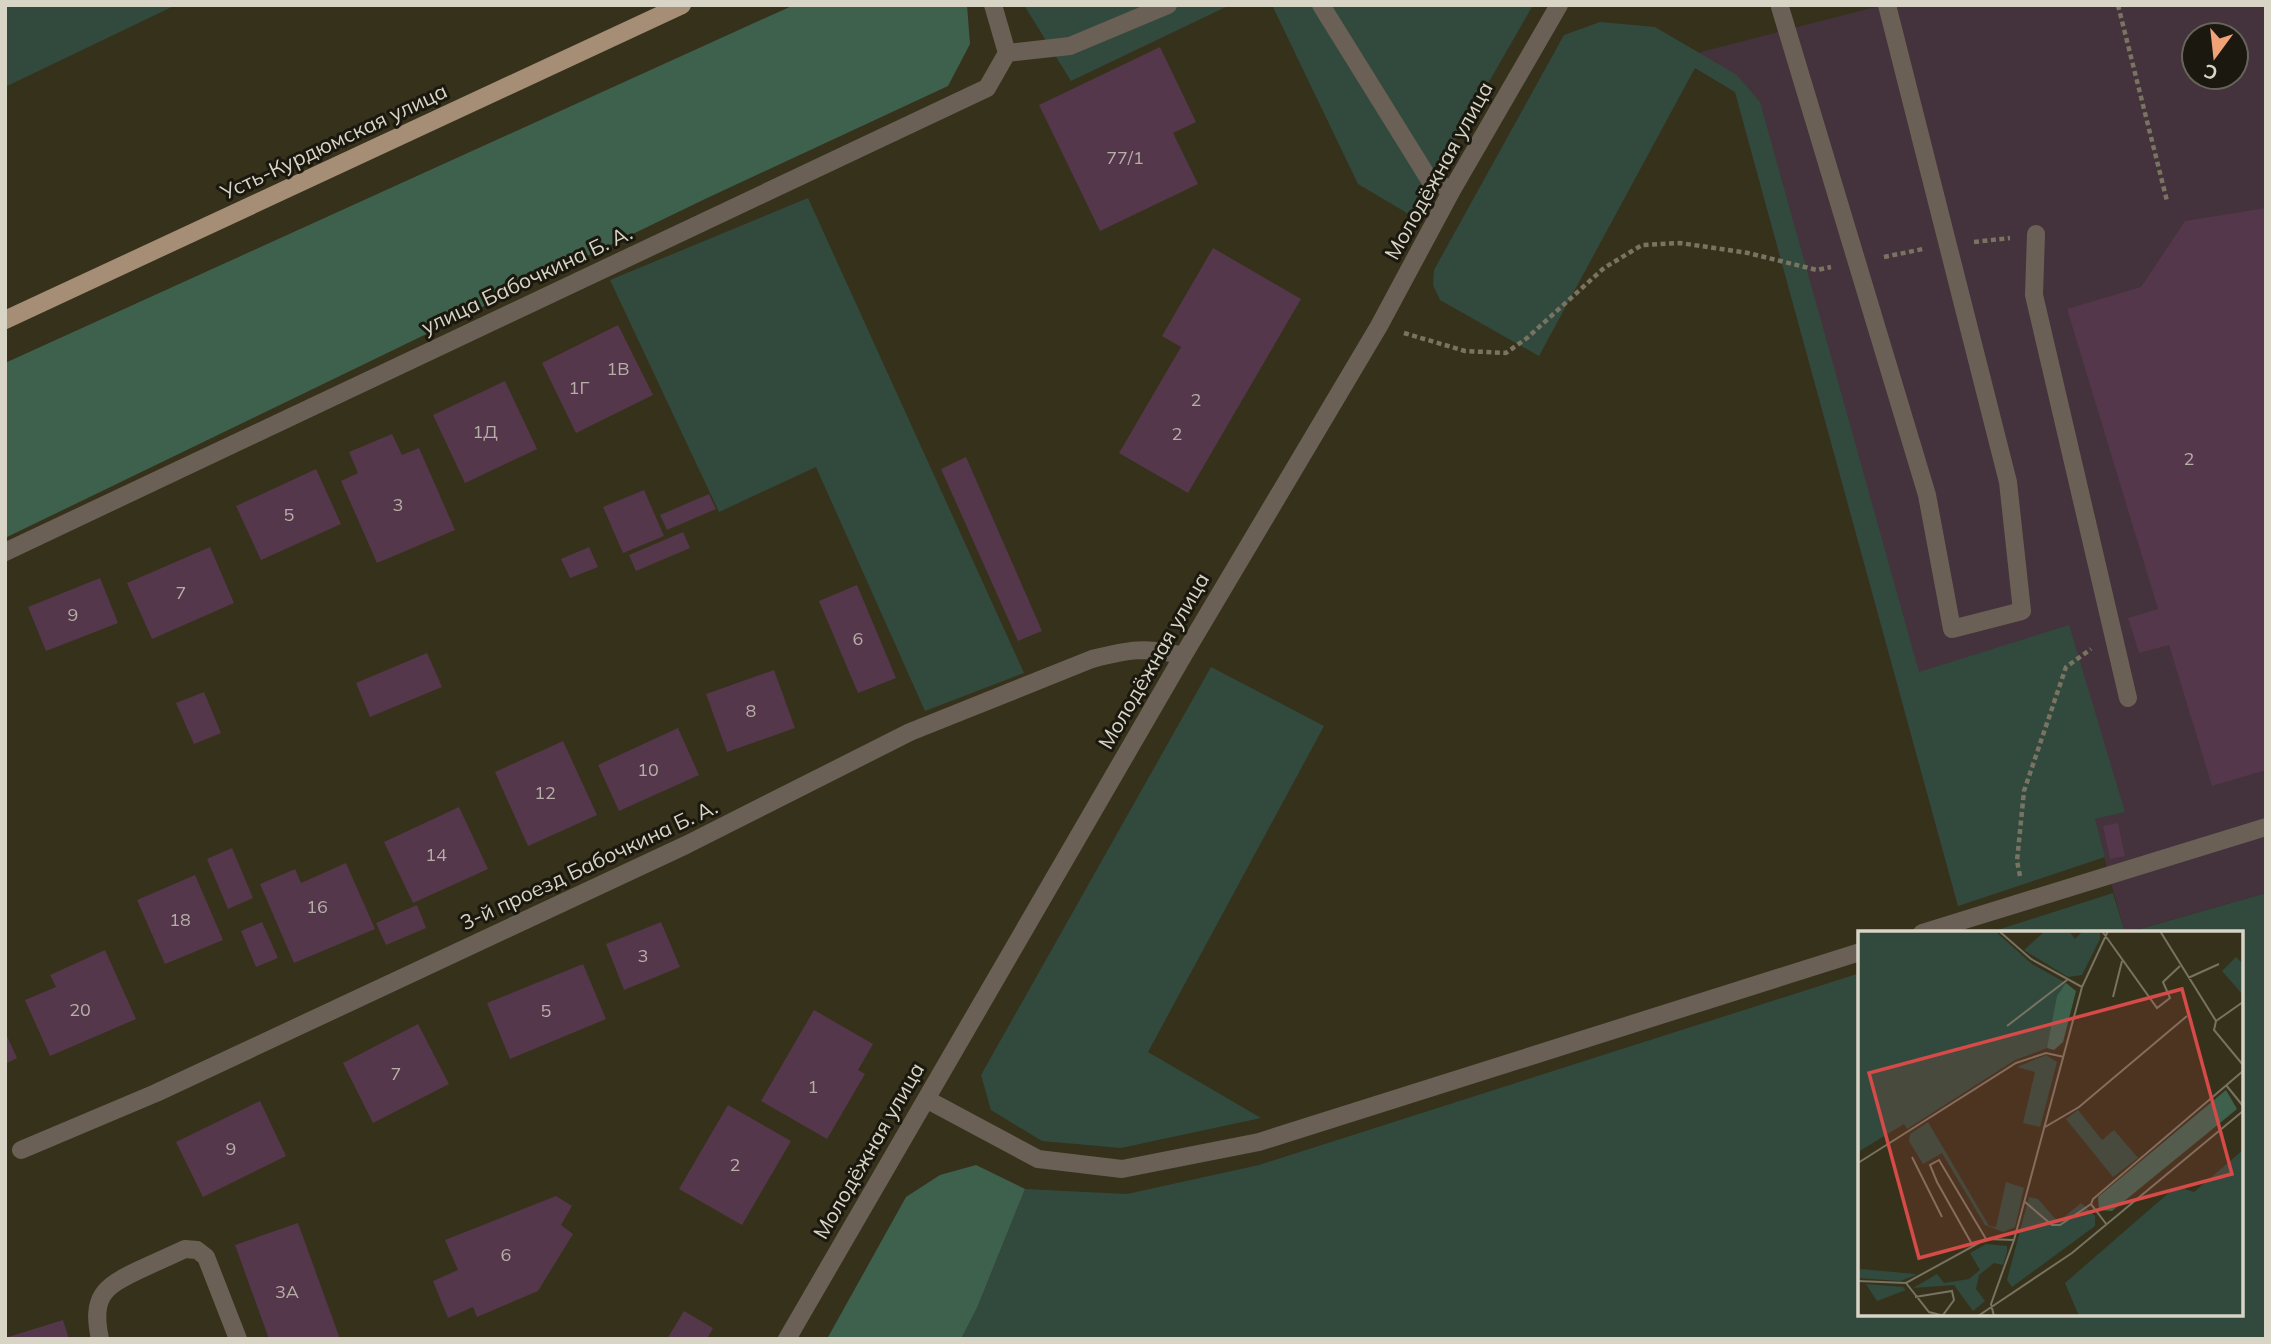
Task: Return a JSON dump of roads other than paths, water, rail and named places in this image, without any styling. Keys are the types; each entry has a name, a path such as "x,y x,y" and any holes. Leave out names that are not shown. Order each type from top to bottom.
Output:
{"main road":[{"name":"Усть-Курдюмская улица","path":"5,320 682,5"}],"street":[{"path":"993,5 1007,53 1070,46 1168,5"},
{"path":"1321,5 1429,179 1452,190"},
{"name":"Молодёжная улица","path":"787,1339 1183,656 1379,326 1452,190 1559,5"},
{"path":"1780,6 1927,495 1952,629 2022,611 2008,482 1887,5"},
{"name":"улица Бабочкина Б. А.","path":"5,552 987,89 1007,53"},
{"path":"2036,234 2034,295 2128,698"},
{"name":"3-й проезд Бабочкина Б. А.","path":"20,1150 156,1093 686,845 911,732 1093,659 1123,652 1158,649 1183,656"},
{"path":"1928,931 2266,827"},
{"path":"926,1099 1038,1158 1122,1169 1259,1142 1858,953"},
{"path":"100,1339 96,1319 100,1300 111,1283 185,1249 197,1250 206,1257 238,1339"}]}
